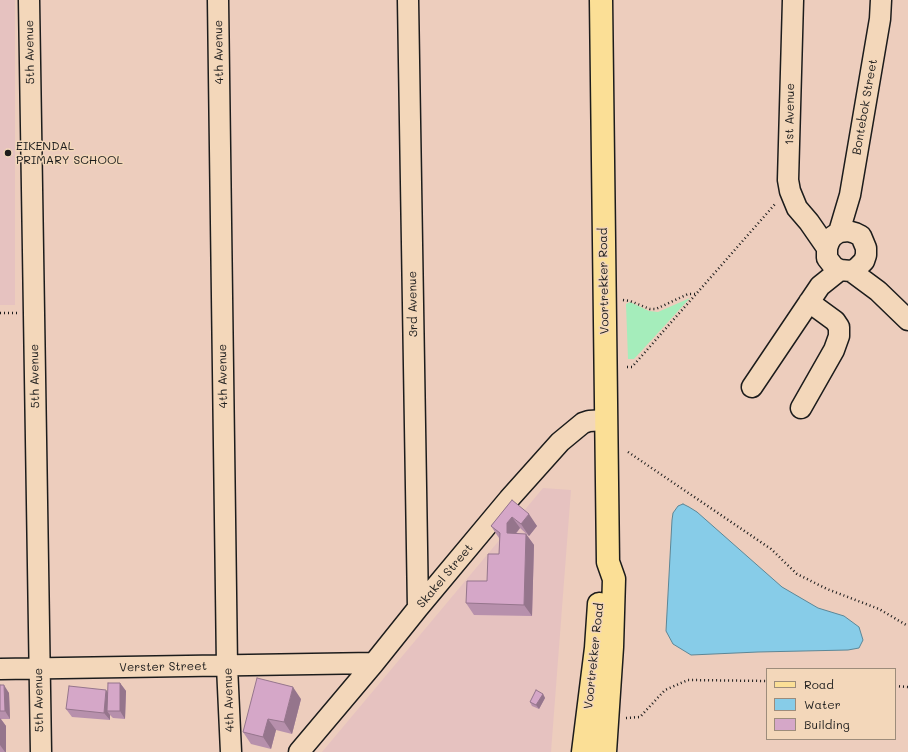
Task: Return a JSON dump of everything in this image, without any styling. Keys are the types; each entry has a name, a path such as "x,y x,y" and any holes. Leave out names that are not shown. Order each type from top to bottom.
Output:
{"main road":[{"name":"Voortrekker Road","path":"601,0 608,562 614,579 612,647 605,752"},
{"name":"Voortrekker Road","path":"583,752 596,648 601,581 608,562"}],"street":[{"name":"5th Avenue","path":"29,0 41,752"},
{"name":"4th Avenue","path":"218,0 227,666 231,752"},
{"name":"3rd Avenue","path":"408,0 418,608"},
{"name":"1st Avenue","path":"792,0 788,180 793,200 797,208 809,222 842,251"},
{"name":"Bontebok Street","path":"842,251 881,9 888,0"},
{"path":"752,387 842,251 908,320"},
{"path":"801,408 834,350 839,336 839,326 835,321 809,302"},
{"name":"Skakel Street","path":"299,752 374,664 418,608 509,499 560,442 583,423 589,421 606,420"},
{"name":"Verster Street","path":"0,669 374,664"}],"path":[{"path":"627,367 632,367 780,199"},
{"path":"621,300 630,301 656,310 688,294 695,294"},
{"path":"628,452 771,549 797,574 827,589 880,609 908,626"},
{"path":"624,718 640,717 665,690 688,680 766,681"},
{"path":"896,686 908,687"}],"shaded area":[{"name":"EIKENDAL PRIMARY SCHOOL","path":"0,0 15,0 15,305 0,305"},
{"path":"543,488 571,490 551,752 322,752"}],"green space":[{"path":"690,298 634,359 628,359 626,304 630,302 649,311 658,312"}],"water":[{"path":"683,504 697,512 782,587 818,608 844,616 859,627 863,640 859,648 848,650 691,655 673,644 666,631 672,520 673,513 678,506"}],"building":[{"path":"512,500 529,514 521,524 512,517 507,523 507,533 526,534 524,605 466,603 467,581 487,581 488,554 499,554 500,533 491,526"},
{"path":"257,678 293,687 284,722 268,719 263,737 243,732"},
{"path":"108,683 120,683 120,711 107,711"},
{"path":"0,685 4,685 5,711 0,711"},
{"path":"69,686 106,690 104,713 66,709"},
{"path":"536,690 543,694 536,705 530,702"}],"place":[{"name":"EIKENDAL PRIMARY SCHOOL","path":"8,153"}]}
